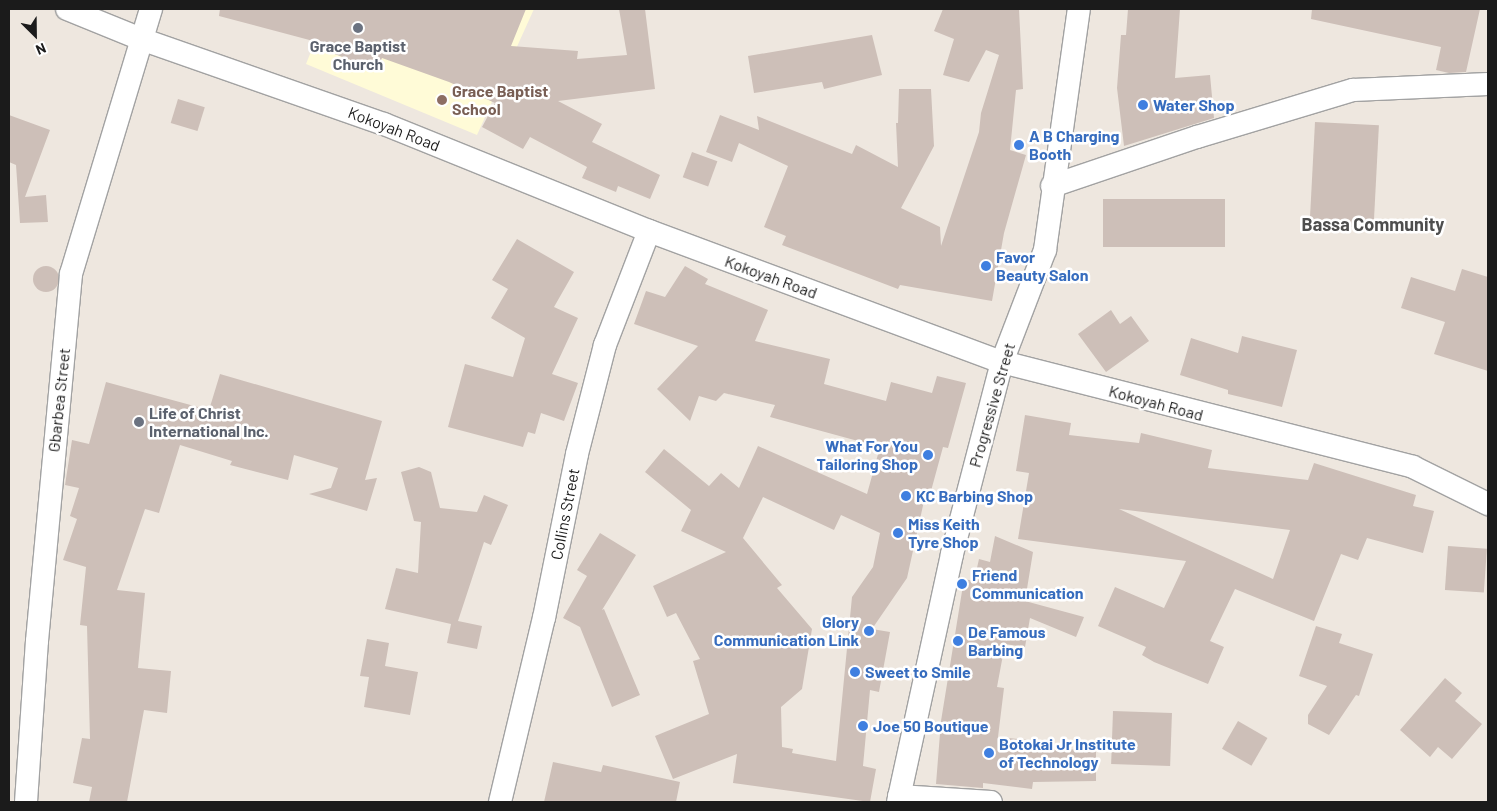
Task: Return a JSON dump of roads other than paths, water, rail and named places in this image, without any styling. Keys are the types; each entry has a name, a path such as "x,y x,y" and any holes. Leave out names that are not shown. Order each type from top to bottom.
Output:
{"street":[{"name":"Kokoyah Road","path":"67,9 141,39 384,124 649,231 1002,362 1413,467 1488,504"},
{"name":"Gbarbea Street","path":"26,802 37,641 71,274 151,9"},
{"name":"Progressive Street","path":"898,799 952,554 1002,362 1045,250 1052,186 1079,9"},
{"path":"1052,186 1197,137 1354,90 1488,84"},
{"name":"Collins Street","path":"500,802 544,618 577,454 605,345 649,231"},
{"path":"898,799 990,802"}],"place":[{"name":"Grace Baptist Church","path":"358,28"},
{"name":"Grace Baptist School","path":"442,100"},
{"name":"Water Shop","path":"1143,105"},
{"name":"A B Charging Booth","path":"1019,145"},
{"name":"Favor Beauty Salon","path":"986,266"},
{"name":"Life of Christ International Inc.","path":"139,422"},
{"name":"What For You Tailoring Shop","path":"928,455"},
{"name":"KC Barbing Shop","path":"906,496"},
{"name":"Miss Keith Tyre Shop","path":"898,533"},
{"name":"Friend Communication","path":"962,584"},
{"name":"Glory Communication Link","path":"869,631"},
{"name":"De Famous Barbing","path":"958,641"},
{"name":"Sweet to Smile","path":"855,672"},
{"name":"Joe 50 Boutique","path":"863,726"},
{"name":"Botokai Jr Institute of Technology","path":"989,753"}],"district":[{"name":"Bassa Community","path":"1373,224"}]}
